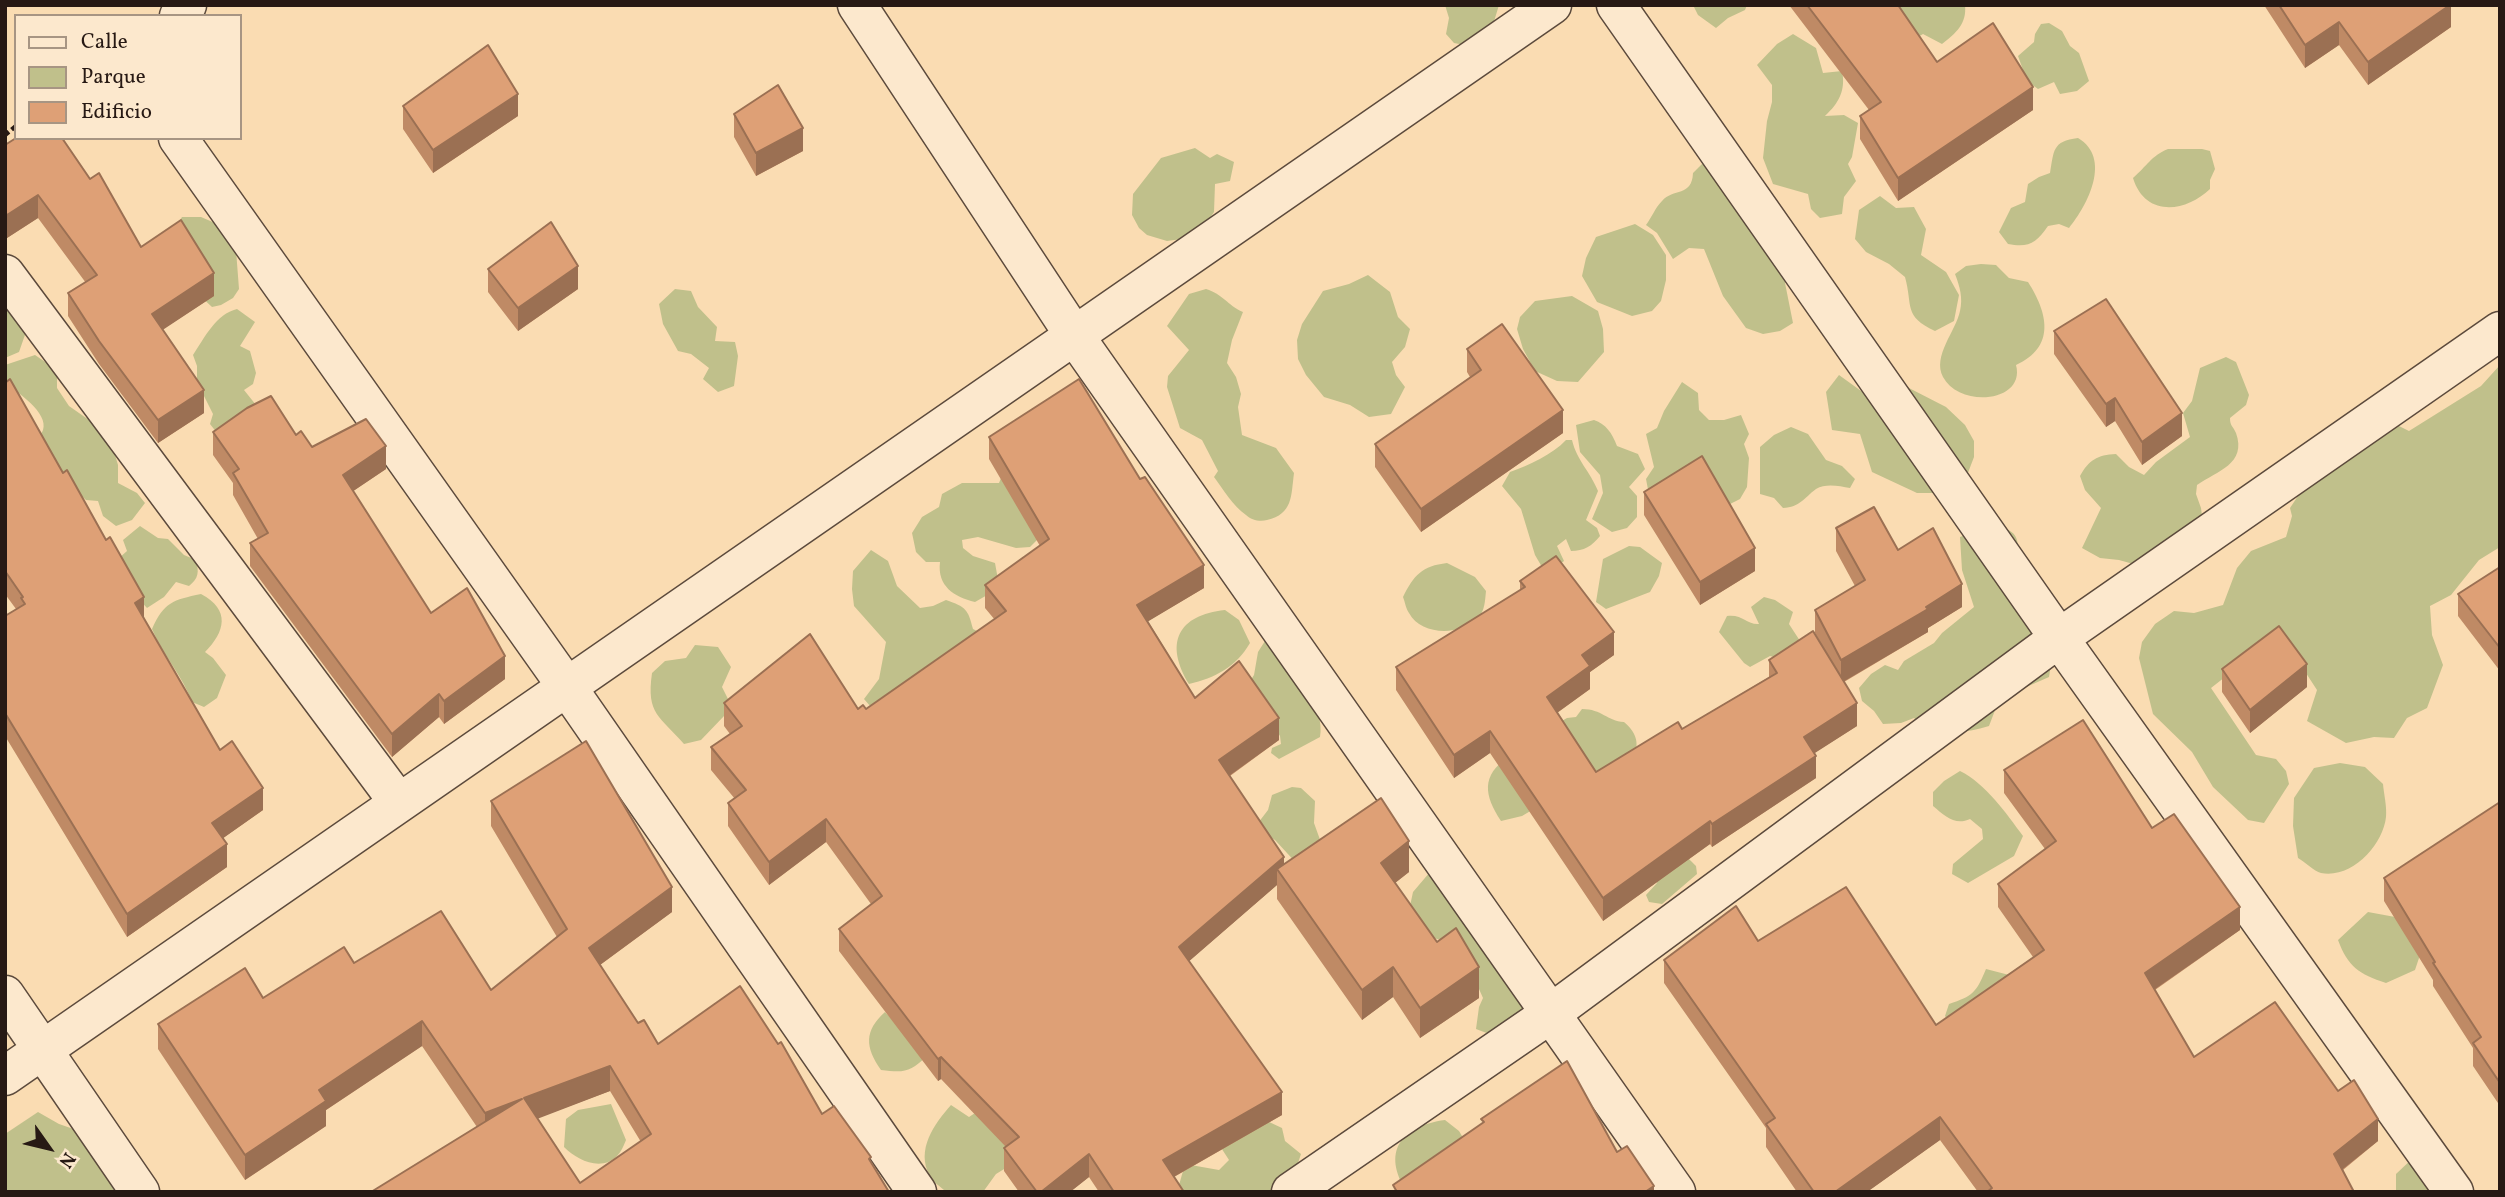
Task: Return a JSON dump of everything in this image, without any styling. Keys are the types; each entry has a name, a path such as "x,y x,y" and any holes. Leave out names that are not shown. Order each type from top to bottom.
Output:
{"street":[{"path":"857,5 1074,335 1676,1192"},
{"path":"5,1076 1552,5"},
{"path":"1616,5 2059,638 2454,1192"},
{"path":"179,140 567,687 917,1192"},
{"path":"5,274 399,803"},
{"path":"1292,1192 1550,1014 2059,638 2500,331"},
{"path":"5,995 140,1192"}],"green space":[{"path":"1445,5 1499,5 1492,28 1470,46 1454,43 1446,34 1449,18"},
{"path":"1693,5 1747,5 1745,10 1728,18 1716,28 1698,15"},
{"path":"1892,5 1965,5 1965,12 1960,27 1942,44 1923,34 1897,49"},
{"path":"2049,23 2062,31 2070,46 2079,53 2089,81 2077,91 2060,94 2054,82 2038,89 2027,81 2018,56 2034,42 2041,24"},
{"path":"1793,34 1816,48 1823,73 1842,71 1840,96 1825,116 1844,115 1858,123 1852,157 1848,164 1856,181 1844,197 1842,214 1820,218 1811,209 1808,194 1773,184 1763,158 1772,85 1757,65 1777,44"},
{"path":"2078,138 2094,157 2095,169 2089,195 2076,218 2069,228 2059,224 2048,226 2040,237 2027,245 2008,244 1999,232 2011,208 2025,202 2028,184 2050,173 2056,148 2069,139"},
{"path":"1195,148 1210,158 1217,154 1234,162 1230,181 1215,184 1214,212 1197,237 1167,241 1147,235 1139,228 1132,215 1133,194 1161,158"},
{"path":"2168,149 2210,151 2215,169 2210,180 2210,189 2200,197 2189,203 2167,207 2147,200 2133,178 2153,158"},
{"path":"1732,161 1741,201 1736,212 1790,271 1785,283 1793,323 1780,331 1763,334 1746,328 1723,296 1704,249 1689,248 1673,259 1657,233 1646,225 1666,197 1689,186 1693,173 1703,163"},
{"path":"1880,196 1896,208 1914,207 1926,229 1921,255 1946,272 1959,295 1954,321 1935,331 1914,315 1905,277 1889,264 1866,252 1855,239 1859,210"},
{"path":"182,217 201,217 215,223 236,250 239,289 233,298 221,305 212,307 197,293 167,240"},
{"path":"1635,224 1653,235 1666,255 1666,280 1661,301 1652,311 1632,316 1597,302 1582,276 1586,258 1596,237"},
{"path":"1996,265 2009,278 2028,282 2044,317 2043,339 2038,349 2016,365 2016,377 2011,387 1990,397 1963,394 1951,387 1940,369 1942,352 1958,319 1961,306 1955,274 1966,266"},
{"path":"1368,275 1390,292 1398,317 1410,329 1405,347 1392,362 1396,375 1405,387 1391,414 1369,417 1350,405 1324,397 1306,375 1298,359 1297,340 1302,324 1323,291 1349,284"},
{"path":"675,289 691,291 698,307 717,327 715,341 735,342 738,356 734,386 718,392 703,379 709,368 691,354 678,351 663,324 659,304"},
{"path":"1206,289 1243,312 1232,340 1227,363 1236,377 1241,394 1238,407 1242,435 1276,448 1294,473 1286,509 1267,520 1250,518 1228,497 1214,477 1218,471 1202,440 1180,428 1167,387 1168,376 1189,350 1167,326 1189,294"},
{"path":"1572,296 1598,311 1603,329 1604,352 1578,382 1557,381 1535,371 1523,349 1517,329 1520,317 1535,301"},
{"path":"237,309 255,322 240,346 250,351 256,373 253,384 244,390 256,405 217,433 210,424 213,414 197,382 197,366 193,355 217,321"},
{"path":"5,310 21,316 26,332 19,352 5,358"},
{"path":"35,355 57,370 57,388 69,406 109,434 118,465 118,483 137,493 145,503 132,520 116,526 103,516 98,501 86,500 29,447 42,432 44,423 31,403 5,384 5,365"},
{"path":"2226,357 2236,362 2249,395 2246,405 2230,418 2238,444 2234,459 2221,471 2197,485 2196,494 2201,508 2206,546 2144,567 2100,558 2082,548 2101,508 2085,490 2080,476 2087,466 2094,459 2116,454 2129,467 2144,475 2156,462 2190,437 2183,413 2192,401 2200,368"},
{"path":"2500,365 2500,547 2479,560 2451,595 2430,606 2432,635 2443,665 2427,708 2407,718 2394,738 2374,737 2346,743 2307,721 2317,690 2289,647 2234,670 2211,688 2256,755 2276,759 2286,771 2289,784 2264,823 2248,820 2213,787 2192,752 2153,714 2139,658 2142,642 2155,624 2174,611 2194,613 2223,605 2237,568 2251,551 2286,537 2292,516 2290,508 2304,487 2397,425 2409,431 2481,386"},
{"path":"1839,375 1868,396 1907,387 1946,407 1965,425 1974,441 1974,457 1966,478 1938,493 1917,493 1872,472 1860,434 1832,430 1826,392"},
{"path":"1682,382 1698,393 1699,410 1709,420 1724,420 1741,415 1749,434 1744,444 1749,458 1747,487 1740,499 1726,506 1650,500 1646,479 1654,467 1646,434 1657,428"},
{"path":"1594,420 1608,430 1617,446 1638,454 1645,469 1629,487 1637,496 1637,517 1627,528 1612,532 1592,519 1603,493 1600,475 1580,452 1576,425"},
{"path":"1791,427 1808,434 1826,460 1842,466 1855,479 1850,488 1820,487 1798,504 1783,508 1774,498 1760,494 1760,447 1774,435"},
{"path":"1566,440 1572,440 1598,491 1586,520 1597,528 1600,536 1594,543 1576,551 1571,551 1566,539 1557,546 1564,561 1553,569 1542,567 1535,555 1521,509 1502,486 1510,472 1547,455"},
{"path":"1005,468 1038,539 1030,547 1016,548 978,537 962,540 963,548 973,556 995,563 999,585 975,602 948,589 941,578 940,562 926,562 916,552 912,533 922,517 939,507 942,494 962,483 999,483"},
{"path":"1994,524 2016,536 2018,553 2052,658 2049,677 2024,688 2008,691 1997,705 1989,726 1950,732 1931,728 1914,718 1901,723 1883,724 1874,711 1862,701 1859,688 1871,674 1885,665 1898,670 1904,661 1934,643 1974,607 1962,570 1960,537"},
{"path":"140,526 158,538 168,539 184,555 196,560 198,568 196,577 189,586 176,582 164,597 147,608 136,596 118,559 127,551 123,540"},
{"path":"1629,546 1640,547 1662,563 1659,576 1650,592 1606,609 1596,602 1603,559"},
{"path":"871,550 888,561 897,586 920,608 946,600 953,602 965,610 973,629 987,636 877,714 864,699 879,679 886,642 854,606 852,589 853,571"},
{"path":"1447,563 1475,577 1486,591 1482,612 1478,618 1462,628 1442,631 1422,626 1415,621 1403,597 1411,583 1425,569"},
{"path":"201,594 217,607 222,622 217,637 205,652 226,675 217,698 204,707 192,702 152,629 170,604"},
{"path":"1764,597 1775,600 1793,612 1789,624 1802,644 1784,660 1770,656 1750,667 1719,632 1727,616 1759,624 1751,607"},
{"path":"1225,610 1239,620 1250,643 1238,659 1224,670 1189,684 1177,656 1180,634 1186,625 1196,618"},
{"path":"1265,641 1280,642 1308,688 1321,726 1320,737 1279,759 1271,753 1272,748 1281,744 1280,736 1247,686 1254,675 1258,652"},
{"path":"695,645 718,647 731,667 722,687 730,703 725,715 701,740 684,744 653,707 652,673 665,661 686,658"},
{"path":"1582,709 1624,722 1636,740 1634,758 1610,793 1560,722 1576,717"},
{"path":"1508,757 1544,803 1522,816 1501,821 1491,803 1488,786 1493,771"},
{"path":"2340,763 2365,767 2383,784 2386,817 2379,838 2364,858 2344,871 2321,873 2298,858 2293,826 2294,798 2314,768"},
{"path":"1960,771 1987,791 2023,836 2014,856 1968,883 1952,874 1953,864 1983,839 1982,829 1970,819 1950,819 1933,806 1933,792"},
{"path":"1292,787 1301,788 1315,801 1314,823 1323,848 1299,866 1275,840 1262,832 1258,823 1268,810 1272,795"},
{"path":"1683,853 1696,866 1697,874 1662,904 1649,902 1646,895 1657,883 1657,879"},
{"path":"1430,872 1527,1011 1492,1035 1476,1029 1483,998 1475,980 1446,941 1433,938 1410,906 1413,892"},
{"path":"2368,912 2406,919 2423,946 2415,970 2386,983 2362,973 2350,963 2338,940"},
{"path":"1986,969 2013,976 1953,1027 1945,1016 1949,1004 1964,999 1973,992"},
{"path":"885,1012 927,1056 911,1068 902,1071 881,1070 872,1054 870,1033"},
{"path":"990,1103 1014,1163 996,1174 983,1192 946,1192 931,1178 926,1166 926,1147 933,1129 951,1105 969,1117"},
{"path":"611,1104 626,1140 617,1156 611,1161 597,1164 582,1160 564,1147 566,1119 578,1110"},
{"path":"38,1112 59,1124 114,1143 137,1192 5,1192 5,1134"},
{"path":"1445,1120 1459,1131 1465,1141 1419,1192 1407,1192 1399,1178 1396,1165 1396,1153 1400,1143 1417,1128"},
{"path":"1267,1121 1282,1128 1285,1141 1301,1154 1294,1175 1293,1192 1177,1192 1185,1164 1219,1170 1229,1160 1218,1143"},
{"path":"2414,1157 2454,1192 2396,1192 2396,1174"}],"building":[{"path":"1807,5 1898,5 1937,62 1993,23 2033,87 1898,178 1860,116 1881,102"},
{"path":"2279,5 2450,5 2368,62 2339,22 2305,45"},
{"path":"488,45 518,94 433,150 403,106"},
{"path":"778,85 803,128 756,153 734,114"},
{"path":"14,139 63,140 90,179 99,173 141,247 181,220 214,273 152,314 204,390 158,420 99,341 68,293 97,275 38,195 7,215 5,213 5,145"},
{"path":"551,222 578,266 518,308 488,269"},
{"path":"2106,299 2182,413 2142,442 2115,398 2106,404 2054,331"},
{"path":"1502,324 1563,410 1421,509 1375,444 1481,370 1467,349"},
{"path":"10,379 63,473 67,470 106,540 110,537 144,597 135,603 220,750 232,741 263,788 212,823 227,844 127,914 5,713 5,616 25,604 5,571 5,383"},
{"path":"1079,379 1140,479 1145,477 1204,565 1137,605 1195,698 1239,661 1279,718 1219,760 1284,857 1179,947 1282,1092 1163,1160 1184,1192 1114,1192 1089,1154 1041,1192 1037,1192 1004,1148 1019,1137 941,1057 938,1059 839,929 882,896 826,819 769,862 728,803 746,790 711,747 742,726 724,703 810,634 858,709 863,705 866,709 1006,611 985,585 1049,539 989,437"},
{"path":"271,396 296,435 301,431 312,447 366,419 386,446 343,475 431,613 467,588 505,656 444,701 439,694 392,734 250,543 268,533 233,473 239,469 213,432 247,408"},
{"path":"1702,456 1755,548 1700,582 1644,492"},
{"path":"1874,507 1898,550 1933,528 1962,584 1926,607 1928,609 1841,660 1815,610 1865,580 1836,528"},
{"path":"1556,556 1614,632 1582,655 1590,666 1547,697 1596,772 1678,722 1682,729 1777,673 1769,660 1813,631 1857,703 1804,737 1816,756 1712,824 1710,821 1603,898 1490,731 1454,755 1396,667 1525,587 1520,581"},
{"path":"2500,567 2500,648 2458,594"},
{"path":"2279,626 2307,664 2250,710 2222,669"},
{"path":"2083,720 2152,828 2174,814 2240,907 2145,973 2194,1057 2275,1002 2338,1091 2354,1080 2378,1119 2334,1154 2354,1192 1987,1192 1992,1188 1940,1117 1835,1192 1814,1192 1766,1124 1775,1118 1664,960 1736,906 1758,941 1846,887 1936,1025 2044,950 1998,884 2056,841 2004,770"},
{"path":"586,741 672,887 589,948 638,1023 644,1020 658,1044 740,986 778,1044 781,1042 822,1114 834,1106 871,1157 869,1159 889,1192 371,1192 522,1099 485,1113 422,1021 319,1090 326,1101 245,1155 158,1024 245,968 263,998 344,947 354,963 441,911 491,990 567,929 491,801","holes":["610,1066 651,1134 580,1183 524,1098"]},
{"path":"1381,798 1409,841 1381,863 1437,942 1456,928 1479,967 1420,1008 1393,967 1362,990 1277,869"},
{"path":"2500,802 2500,1083 2473,1043 2481,1037 2433,963 2435,962 2384,878"},
{"path":"1567,1061 1617,1152 1627,1146 1654,1186 1645,1192 1397,1192 1393,1185 1484,1122 1481,1119"}]}
